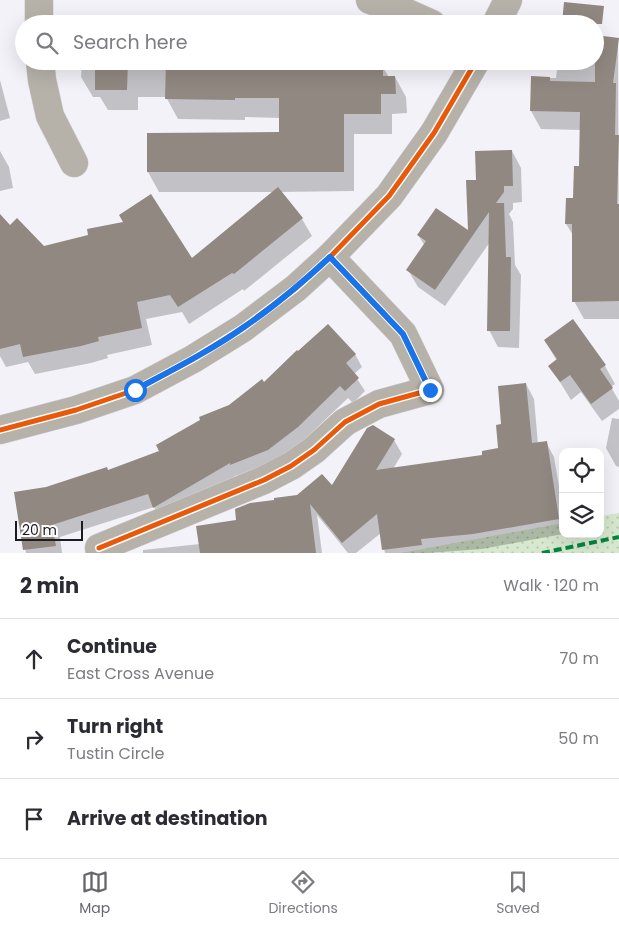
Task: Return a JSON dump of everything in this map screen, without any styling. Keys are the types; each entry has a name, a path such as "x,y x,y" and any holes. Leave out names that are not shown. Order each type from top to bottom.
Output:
{"street":[{"path":"39,0 39,15"},
{"path":"370,0 413,15"},
{"path":"500,15 508,0"},
{"path":"41,70 50,116 74,163"},
{"path":"0,430 76,410 135,390 243,328 296,288 330,257 388,196 434,133 471,70"},
{"path":"99,548 264,480 299,460 345,422 379,404 430,390 403,334 330,257"}],"green space":[{"path":"619,513 619,553 401,553 559,524 559,538 604,538 604,515"}],"building":[{"path":"564,2 604,6 603,15 563,15"},
{"path":"604,36 619,38 613,83 616,83 615,135 619,135 617,204 619,204 619,301 572,302 572,224 565,224 566,198 573,198 574,166 579,166 580,112 530,111 531,76 550,77 550,81 595,82 595,70 604,70"},
{"path":"95,70 128,70 127,90 95,90"},
{"path":"166,70 383,70 383,76 395,76 396,94 381,94 381,114 344,114 344,172 147,172 147,133 279,132 279,98 235,98 235,100 165,99"},
{"path":"512,150 513,186 504,186 504,192 496,203 504,203 506,257 511,257 510,331 487,331 489,212 435,290 406,270 426,241 417,235 436,208 468,230 466,180 476,180 475,151"},
{"path":"278,187 303,218 234,274 232,273 178,307 170,295 137,302 142,328 98,337 99,341 81,346 23,357 20,344 0,349 0,214 10,225 17,218 44,246 88,235 87,229 123,222 119,215 151,194 192,258"},
{"path":"573,319 606,365 600,369 613,388 591,404 570,375 560,382 548,366 557,359 544,340"},
{"path":"328,324 356,354 346,363 359,378 345,391 340,386 298,427 268,450 230,465 230,463 153,508 148,494 52,525 56,546 23,550 14,492 46,487 107,467 108,470 159,451 156,445 200,420 199,417 229,405 262,379 264,382 297,350"},
{"path":"526,383 532,443 547,441 559,519 473,534 421,539 422,545 382,550 377,514 342,543 310,504 316,553 200,553 196,526 236,520 235,509 250,503 297,495 322,474 332,485 367,428 373,425 395,439 376,470 482,455 482,451 498,448 496,425 501,424 498,386"}],"marked path":[{"path":"542,553 619,537"}],"cycle path":[{"path":"0,430 76,410 135,390 193,359 243,328 296,288 330,257 389,196 434,133 471,70"},
{"path":"99,548 264,480 291,466 314,450 345,422 379,404 430,390 403,334 330,257"}],"route":[{"path":"135,390 243,328 296,288 330,257 403,334 430,390"}]}
